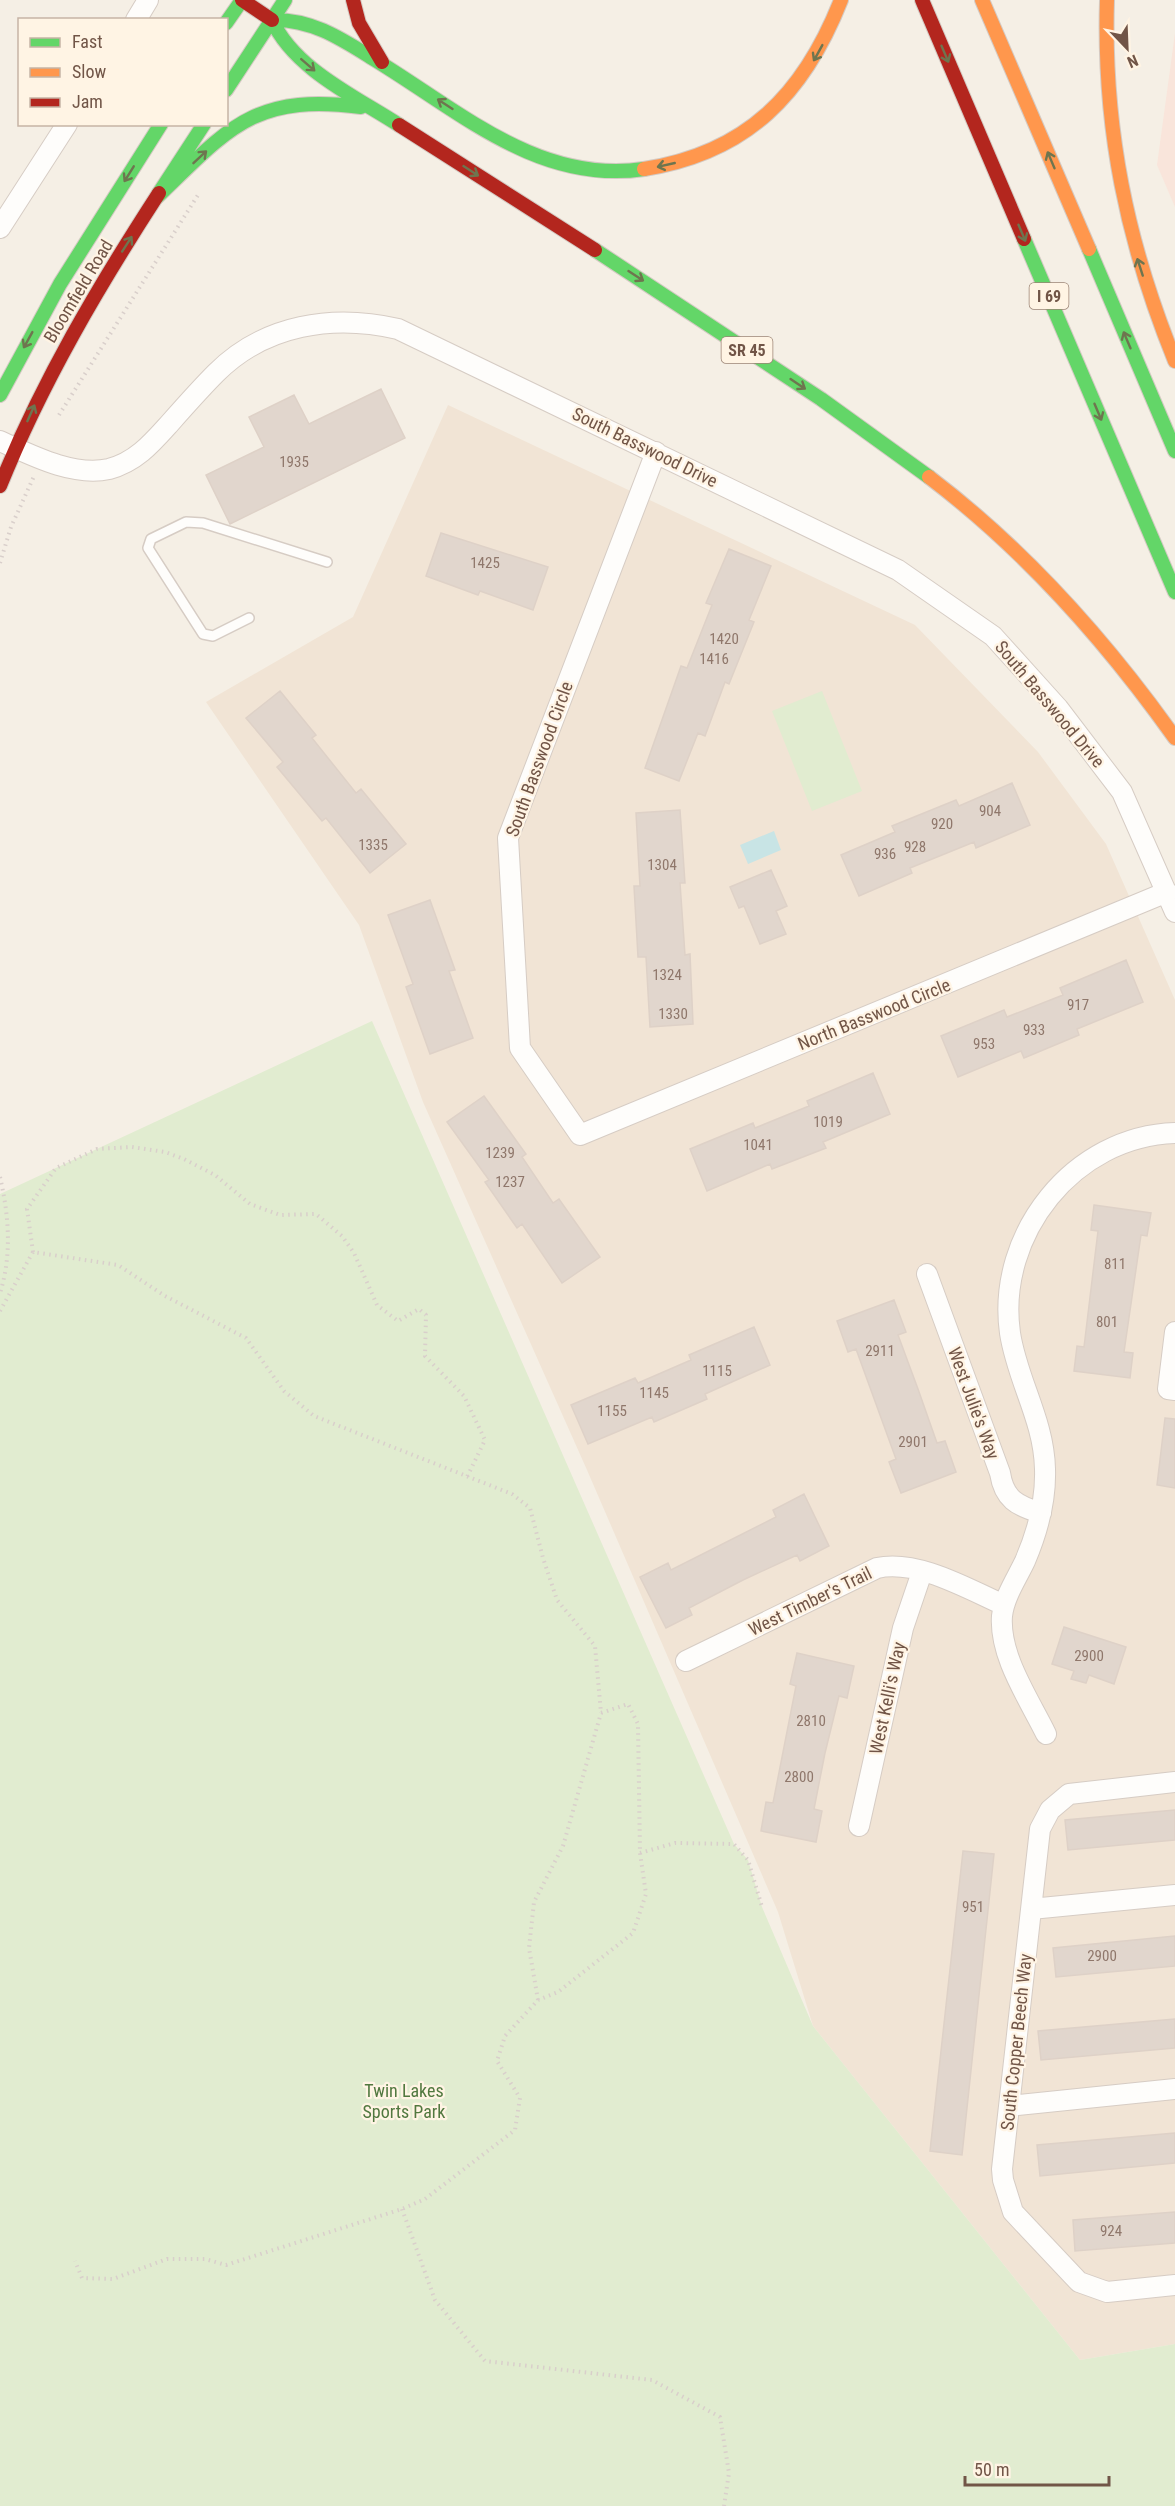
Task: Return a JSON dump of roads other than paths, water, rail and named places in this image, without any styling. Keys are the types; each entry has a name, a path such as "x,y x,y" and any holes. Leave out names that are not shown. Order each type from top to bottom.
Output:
{"main road":[{"name":"SR 45","path":"242,0 272,20 279,36 318,74 688,310 905,458 962,504 1065,602 1160,715 1175,738"},
{"path":"228,20 242,0"},
{"path":"228,87 285,0"},
{"path":"353,0 359,23 382,64"},
{"path":"272,20 292,18 309,23 382,64 514,148 548,161 582,168 621,170 660,167 708,152 733,141 763,121 788,96 811,65 829,32 841,0"},
{"name":"I 69","path":"922,0 1175,592"},
{"path":"982,0 1175,451"},
{"path":"1107,0 1104,38 1124,200 1136,254 1175,361"},
{"path":"157,197 230,129 264,109 285,103 322,100 375,109"},
{"name":"Bloomfield Road","path":"0,394 60,284 160,126"},
{"name":"Bloomfield Road","path":"0,486 8,444 34,407 76,326 203,126"}],"street":[{"path":"137,18 148,0"},
{"path":"0,228 66,126"},
{"name":"South Basswood Drive","path":"8,444 75,469 91,471 124,464 141,454 217,372 261,340 290,329 347,321 398,329 898,570 993,636 1058,708 1122,792 1175,912"},
{"name":"South Basswood Circle","path":"580,1135 520,1048 508,838 656,452"},
{"name":"North Basswood Circle","path":"580,1135 1167,892"},
{"path":"1046,1734 1006,1647 1002,1616 1004,1605 1026,1558 1041,1514 1045,1485 1044,1447 1032,1401 1014,1354 1010,1332 1009,1300 1019,1250 1042,1204 1074,1172 1094,1157 1127,1141 1175,1133"},
{"name":"West Julie's Way","path":"927,1274 1000,1473 1002,1486 1013,1502 1041,1514"},
{"path":"1175,1332 1168,1389 1175,1390"},
{"name":"West Timber's Trail","path":"686,1661 877,1568 889,1566 941,1577 1004,1605"},
{"name":"West Kelli's Way","path":"860,1826 903,1628 922,1572"},
{"name":"South Copper Beech Way","path":"1175,1782 1069,1794 1050,1810 1040,1829 1003,2180 1013,2212 1079,2282 1097,2291 1107,2292 1175,2285"},
{"path":"1031,1910 1175,1895"},
{"path":"1009,2106 1175,2089"}],"lane":[{"path":"249,618 213,636 203,634 148,548 151,539 186,522 203,523 327,561"}],"water":[{"path":"774,831 781,850 748,864 740,845"}],"park label":[{"name":"Twin Lakes Sports Park","path":"404,2100"}]}
